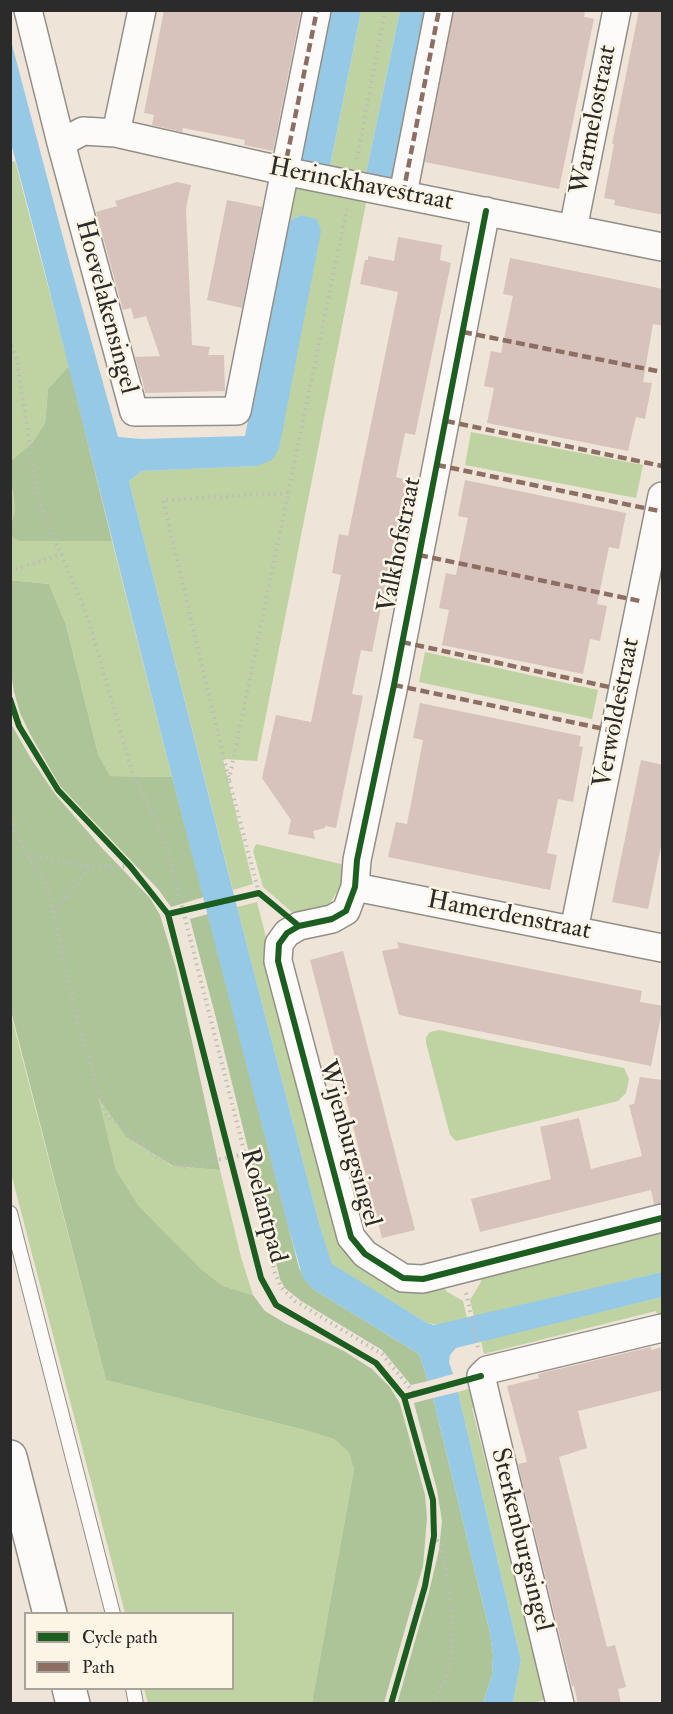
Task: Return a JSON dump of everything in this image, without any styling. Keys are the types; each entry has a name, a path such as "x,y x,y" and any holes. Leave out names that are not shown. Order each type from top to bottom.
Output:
{"highway":[{"path":"10,1457 49,1612"}],"street":[{"path":"28,10 61,143"},
{"path":"116,133 142,10"},
{"path":"284,171 317,10"},
{"path":"403,194 439,10"},
{"name":"Warmelostraat","path":"573,229 617,10"},
{"name":"Herinckhavestraat","path":"61,143 83,131 116,133 284,171 663,247"},
{"name":"Hoevelakensingel","path":"61,143 134,412 237,411 284,171"},
{"name":"Valkhofstraat","path":"355,886 357,860 394,685 486,211"},
{"name":"Verwoldestraat","path":"574,930 663,496"},
{"path":"299,926 332,919 346,911 355,886"},
{"name":"Hamerdenstraat","path":"355,886 663,948"},
{"name":"Wijenburgsingel","path":"299,926 287,933 279,944 278,960 351,1237 365,1254 403,1278 423,1279 663,1218"},
{"path":"480,1366 487,1370 663,1328"},
{"name":"Sterkenburgsingel","path":"480,1366 560,1704"}],"lane":[{"path":"10,1213 112,1612"}],"path":[{"path":"229,780 352,184 385,10"},
{"path":"10,340 17,362 39,503 87,615 132,771 166,843 275,1273 281,1287 295,1301 382,1354 415,1393 404,1397"},
{"path":"288,493 163,500 229,780 260,893 299,926"},
{"path":"10,572 62,554"},
{"path":"10,819 27,855 47,886 80,1031 106,1114 158,1158 184,1167 245,1154"},
{"path":"27,855 90,867 130,866"},
{"path":"122,858 136,874"},
{"path":"54,912 90,867"},
{"path":"249,896 260,893"},
{"path":"176,912 194,909"},
{"path":"468,1304 480,1366"},
{"path":"432,1546 434,1527"},
{"path":"434,1536 441,1545 453,1619 452,1653 446,1677 434,1704"}],"green space":[{"path":"361,11 400,11 366,174 330,166"},
{"path":"15,161 69,366 48,389 45,423 32,443 11,462 10,162"},
{"path":"296,184 367,198 257,761 223,759 253,884 233,890 129,481 142,471 257,466 300,215 288,222"},
{"path":"69,366 112,541 18,541 11,536 11,524 15,510 10,462 32,443 45,423 48,389"},
{"path":"471,432 643,465 636,498 465,465"},
{"path":"10,479 15,510 11,524 17,541 112,541 172,777 110,776 98,754 66,625 49,584 11,580"},
{"path":"10,580 49,584 66,625 98,754 110,776 172,777 204,897 171,907 158,889 60,786 30,734 20,713 14,692 10,665"},
{"path":"425,652 598,690 592,719 419,682"},
{"path":"10,722 55,794 150,898 160,915 176,968 220,1170 173,1166 126,1137 98,1097 116,1170 139,1206 201,1269 223,1286 253,1295 265,1311 285,1323 344,1351 372,1369 390,1387 400,1404 425,1495 427,1518 423,1566 384,1703 312,1703 354,1469 349,1452 334,1439 301,1429 106,1380 11,1011"},
{"path":"256,844 345,865 340,887 329,905 323,910 294,914 263,887 253,851"},
{"path":"257,902 345,1248 443,1282 446,1291 463,1301 467,1318 440,1325 427,1323 332,1265 237,907"},
{"path":"208,914 299,1268 313,1289 419,1354 428,1381 411,1385 382,1350 301,1301 285,1288 280,1279 190,919"},
{"path":"10,1011 106,1380 301,1429 334,1439 350,1452 354,1469 312,1703 148,1703 144,1690 234,1690 234,1612 125,1612 11,1173"},
{"path":"439,1030 624,1068 629,1079 626,1093 618,1101 456,1141 450,1135 426,1043 426,1037 430,1032"},
{"path":"97,1095 126,1137 172,1166 220,1170 241,1257 253,1295 223,1286 201,1269 139,1206 116,1170"},
{"path":"662,1226 662,1272 474,1317 470,1300 481,1282 480,1272"},
{"path":"662,1297 662,1318 659,1319 656,1311 484,1354 481,1341"},
{"path":"476,1387 480,1405 472,1408 537,1668 552,1697 534,1703 513,1703 521,1660 458,1392"},
{"path":"433,1398 490,1633 493,1655 492,1675 483,1703 397,1704 439,1550 442,1521 437,1490 414,1403"}],"water":[{"path":"326,11 361,11 330,166 296,159"},
{"path":"400,11 428,11 393,178 366,174"},
{"path":"10,37 118,437 141,439 245,436 288,222 300,215 317,219 321,231 279,449 272,460 257,466 142,471 129,481 237,907 319,1223 332,1264 427,1323 434,1325 662,1272 662,1297 456,1348 450,1355 449,1362 453,1374 428,1381 419,1354 313,1289 303,1278 172,777 11,143"},
{"path":"458,1392 521,1660 513,1703 483,1703 492,1675 493,1655 490,1633 433,1398"}],"building":[{"path":"164,10 301,10 273,151 244,145 245,140 183,128 182,132 152,125 154,115 144,113"},
{"path":"454,10 585,10 584,17 594,19 559,189 425,162"},
{"path":"639,10 663,10 663,215 614,205 615,200 604,198 614,144 612,144"},
{"path":"177,182 191,185 186,208 192,345 210,347 208,355 224,355 225,391 145,393 135,357 160,356 146,316 134,319 131,308 123,310 96,212 117,206 115,201"},
{"path":"227,200 262,207 242,308 207,300"},
{"path":"398,237 442,245 440,260 451,263 415,435 405,433 396,477 407,480 372,652 361,650 352,694 363,696 336,828 325,826 325,828 313,831 315,839 288,834 291,820 262,778 276,715 311,722 341,575 332,573 339,534 348,536 398,292 360,284 368,256 394,261"},
{"path":"510,258 663,289 663,326 653,324 643,382 652,383 645,419 636,417 628,451 487,423 494,388 484,386 491,351 501,353 513,296 503,294"},
{"path":"465,480 626,513 619,549 609,547 597,604 607,606 600,641 590,639 583,674 442,645 449,610 439,608 446,573 456,575 468,518 458,516"},
{"path":"420,703 581,736 579,746 583,747 573,802 558,799 547,853 557,855 550,890 388,857 396,822 407,824 423,740 413,738"},
{"path":"641,760 663,765 663,837 648,909 612,902"},
{"path":"397,942 642,991 640,1002 663,1006 651,1066 399,1015 382,951 399,948"},
{"path":"343,951 415,1230 382,1238 310,960"},
{"path":"640,1077 662,1080 662,1203 654,1204 651,1190 480,1232 471,1199 551,1179 540,1127 579,1118 591,1169 642,1156 629,1105 634,1104"},
{"path":"651,1347 651,1350 663,1347 663,1390 578,1411 587,1448 559,1457 607,1647 615,1645 626,1687 618,1689 621,1704 578,1704 518,1464 527,1462 507,1386 539,1378 538,1374"}],"marked path":[{"path":"284,171 317,10"},
{"path":"403,194 439,10"},
{"path":"463,332 662,372"},
{"path":"446,421 662,466"},
{"path":"437,465 659,511"},
{"path":"419,555 640,601"},
{"path":"402,642 623,690"},
{"path":"394,685 614,731"}],"cycle path":[{"path":"486,211 394,685 357,860 355,887 346,911 332,919 299,926 287,933 279,944 278,961 351,1237 365,1254 403,1278 423,1279 662,1218"},
{"name":"Roelantpad","path":"10,699 19,726 58,790 130,866 168,914 261,1278 276,1305 376,1363 404,1397 433,1500 434,1536 425,1586 391,1704"},
{"path":"168,914 259,893 299,926"},
{"path":"404,1397 481,1376"}]}
